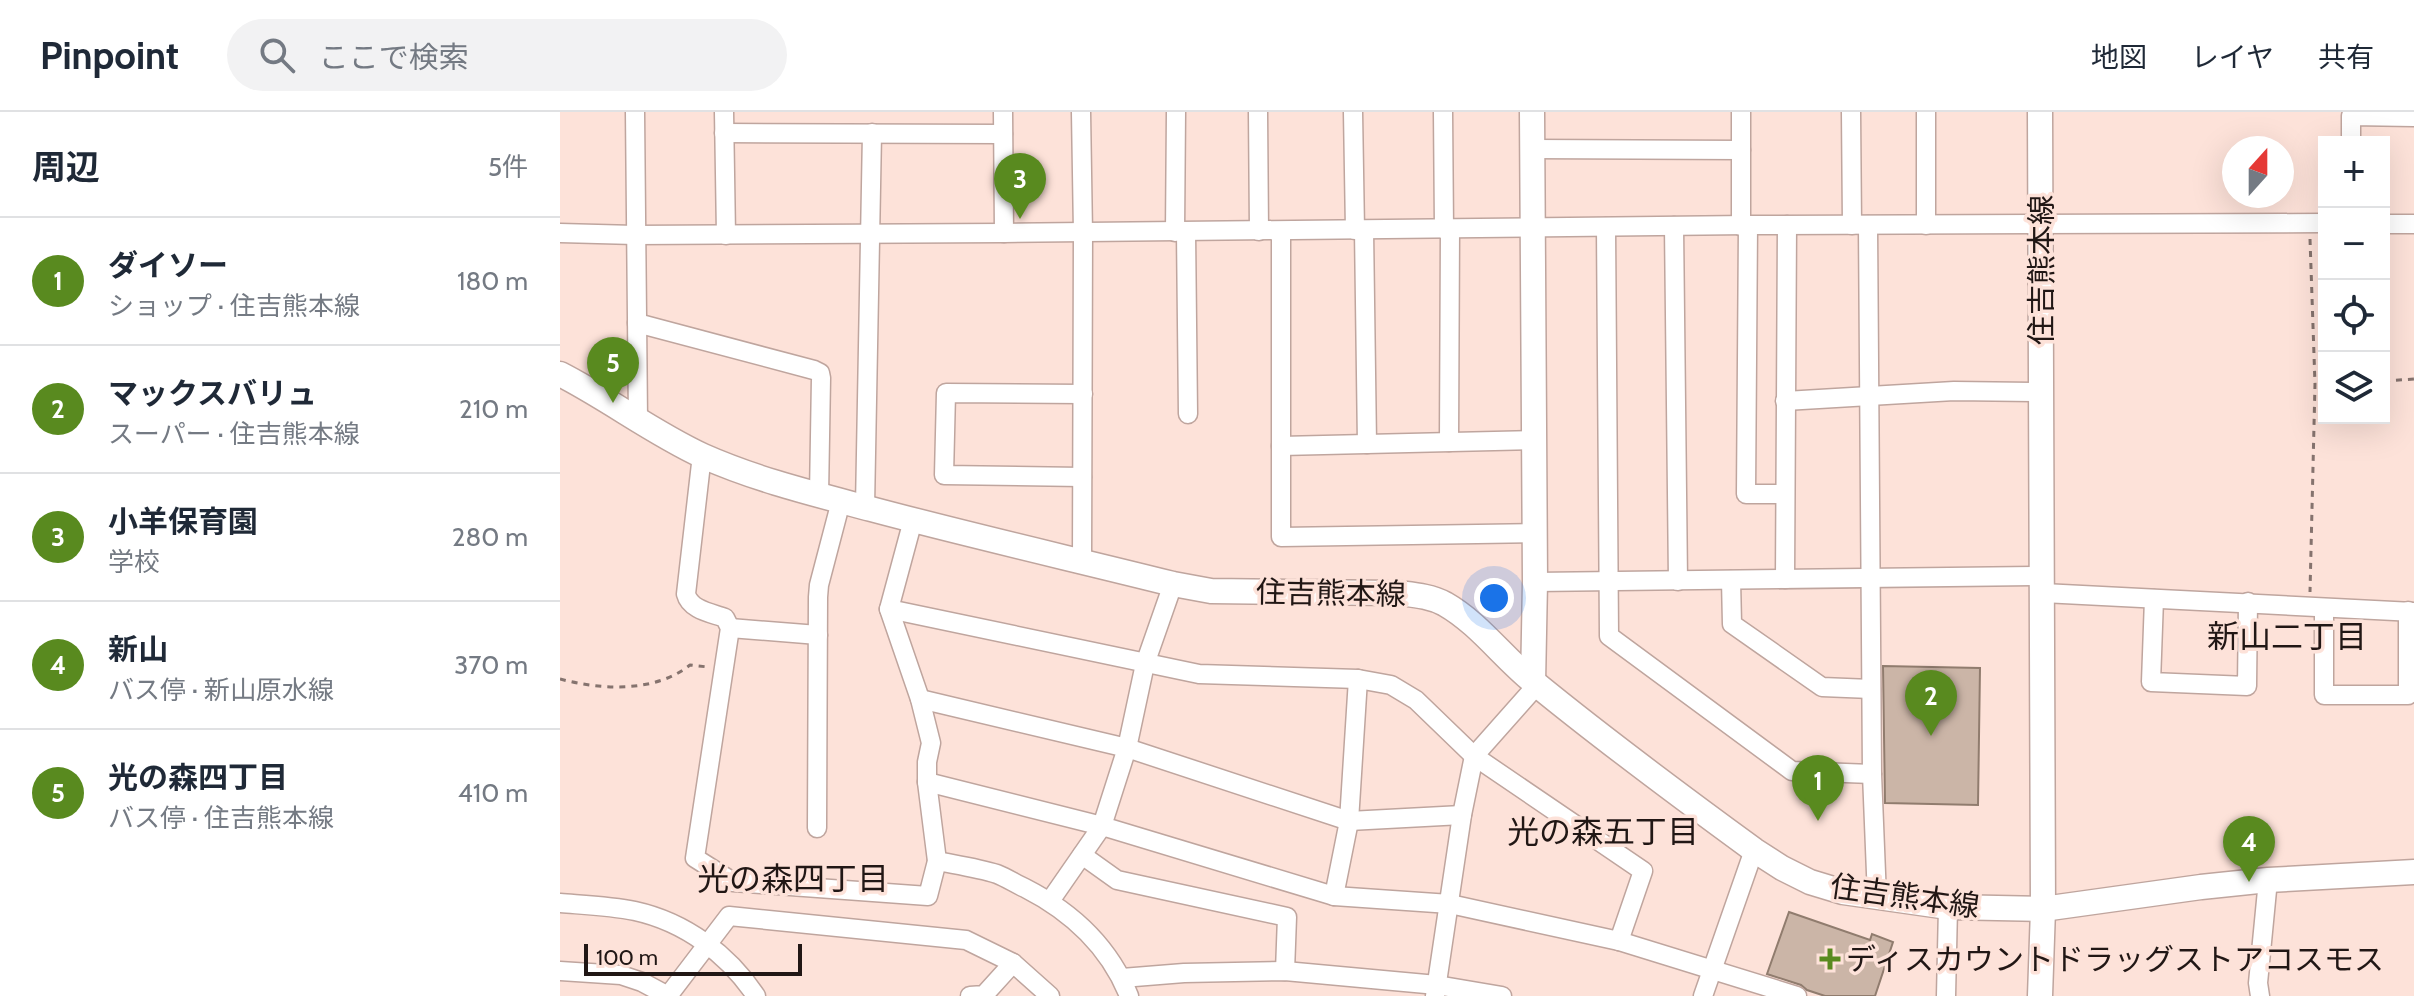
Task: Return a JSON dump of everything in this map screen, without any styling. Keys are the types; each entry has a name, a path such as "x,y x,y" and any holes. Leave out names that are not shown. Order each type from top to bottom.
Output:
{"main road":[{"path":"1532,112 1535,684"},
{"name":"住吉熊本線","path":"2040,112 2043,584 2040,996"},
{"name":"住吉熊本線","path":"560,374 702,455 774,483 913,520 1211,591 1422,595 1444,603 1470,622 1535,684 1578,719 1782,868 1810,882 1877,898 1948,907 2043,909"},
{"path":"2043,909 2268,880 2414,872"}],"street":[{"path":"635,112 638,420"},
{"path":"724,112 726,235"},
{"path":"1003,112 1004,233"},
{"path":"1081,112 1082,562"},
{"path":"1176,112 1188,414"},
{"path":"1258,112 1259,231"},
{"path":"1353,112 1367,444"},
{"path":"1443,112 1449,442"},
{"path":"1741,112 1746,494 1785,494"},
{"path":"1851,112 1869,395 1872,774 1877,898"},
{"path":"1926,112 1926,225"},
{"path":"2351,136 2351,116 2414,117"},
{"path":"724,133 1003,134"},
{"path":"817,828 819,585 842,501 870,234 872,133"},
{"path":"1532,149 1741,150"},
{"path":"560,233 1083,233 2317,223"},
{"path":"2390,224 2414,224"},
{"path":"1785,579 1787,225"},
{"path":"1674,226 1678,581"},
{"path":"1606,227 1609,636 1792,771 1872,774"},
{"path":"1281,231 1281,537 1534,533"},
{"path":"637,323 820,373 842,501"},
{"path":"1785,401 1869,395 2042,392"},
{"path":"1082,477 944,475 946,393 1083,394"},
{"path":"1281,446 1534,440"},
{"path":"702,455 686,594 692,605 725,618 730,628 695,858 733,882 928,896 937,861 927,782 931,743 920,699 889,609 913,520"},
{"path":"1535,582 1872,578 2043,584 2154,599 2411,612 2408,695 2324,695 2317,608"},
{"path":"1731,580 1732,624 1822,687 1871,689"},
{"path":"1050,901 1102,826 1127,748 1145,664 1173,584"},
{"path":"2154,599 2151,682 2247,686 2248,602"},
{"path":"889,609 1199,674 1358,679 1391,685 1416,700 1474,756 1643,871 1619,941"},
{"path":"730,628 818,635"},
{"path":"1334,896 1349,821 1358,679"},
{"path":"1436,990 1474,756 1535,684"},
{"path":"920,699 1127,748 1349,821 1462,815"},
{"path":"927,782 1102,826 1334,896 1450,904 1619,941 1797,996"},
{"path":"1703,996 1754,850"},
{"path":"1082,855 1117,880 1287,917 1285,971"},
{"path":"937,861 998,875 1050,901 1078,922 1104,950 1125,987 1184,973 1285,971 1502,996"},
{"path":"2260,996 2258,983 2268,880"},
{"path":"560,903 636,911 667,920 707,943 742,974 756,996"},
{"path":"1946,996 1948,907"},
{"path":"560,971 621,975 668,996 729,916 966,940 1013,963 1050,996"},
{"path":"970,996 984,995 1013,963"}],"path":[{"path":"2317,223 2317,608"},
{"path":"2390,381 2414,379"},
{"path":"560,679 597,686 627,685 662,681 678,675 690,665 723,671"}],"building":[{"path":"1883,666 1980,668 1978,805 1885,803"},
{"name":"ディスカウントドラッグストアコスモス","path":"1789,912 1870,940 1872,934 1893,942 1875,996 1825,996 1767,974"}],"place":[{"name":"小羊保育園","path":"1020,219"},
{"name":"光の森四丁目","path":"613,403"},
{"name":"マックスバリュ","path":"1931,736"},
{"name":"ダイソー","path":"1818,821"},
{"name":"新山","path":"2249,882"},
{"name":"ディスカウントドラッグストアコスモス","path":"1830,959"}],"district":[{"name":"新山二丁目","path":"2287,636"},
{"name":"光の森五丁目","path":"1603,831"},
{"name":"光の森四丁目","path":"793,878"}]}
